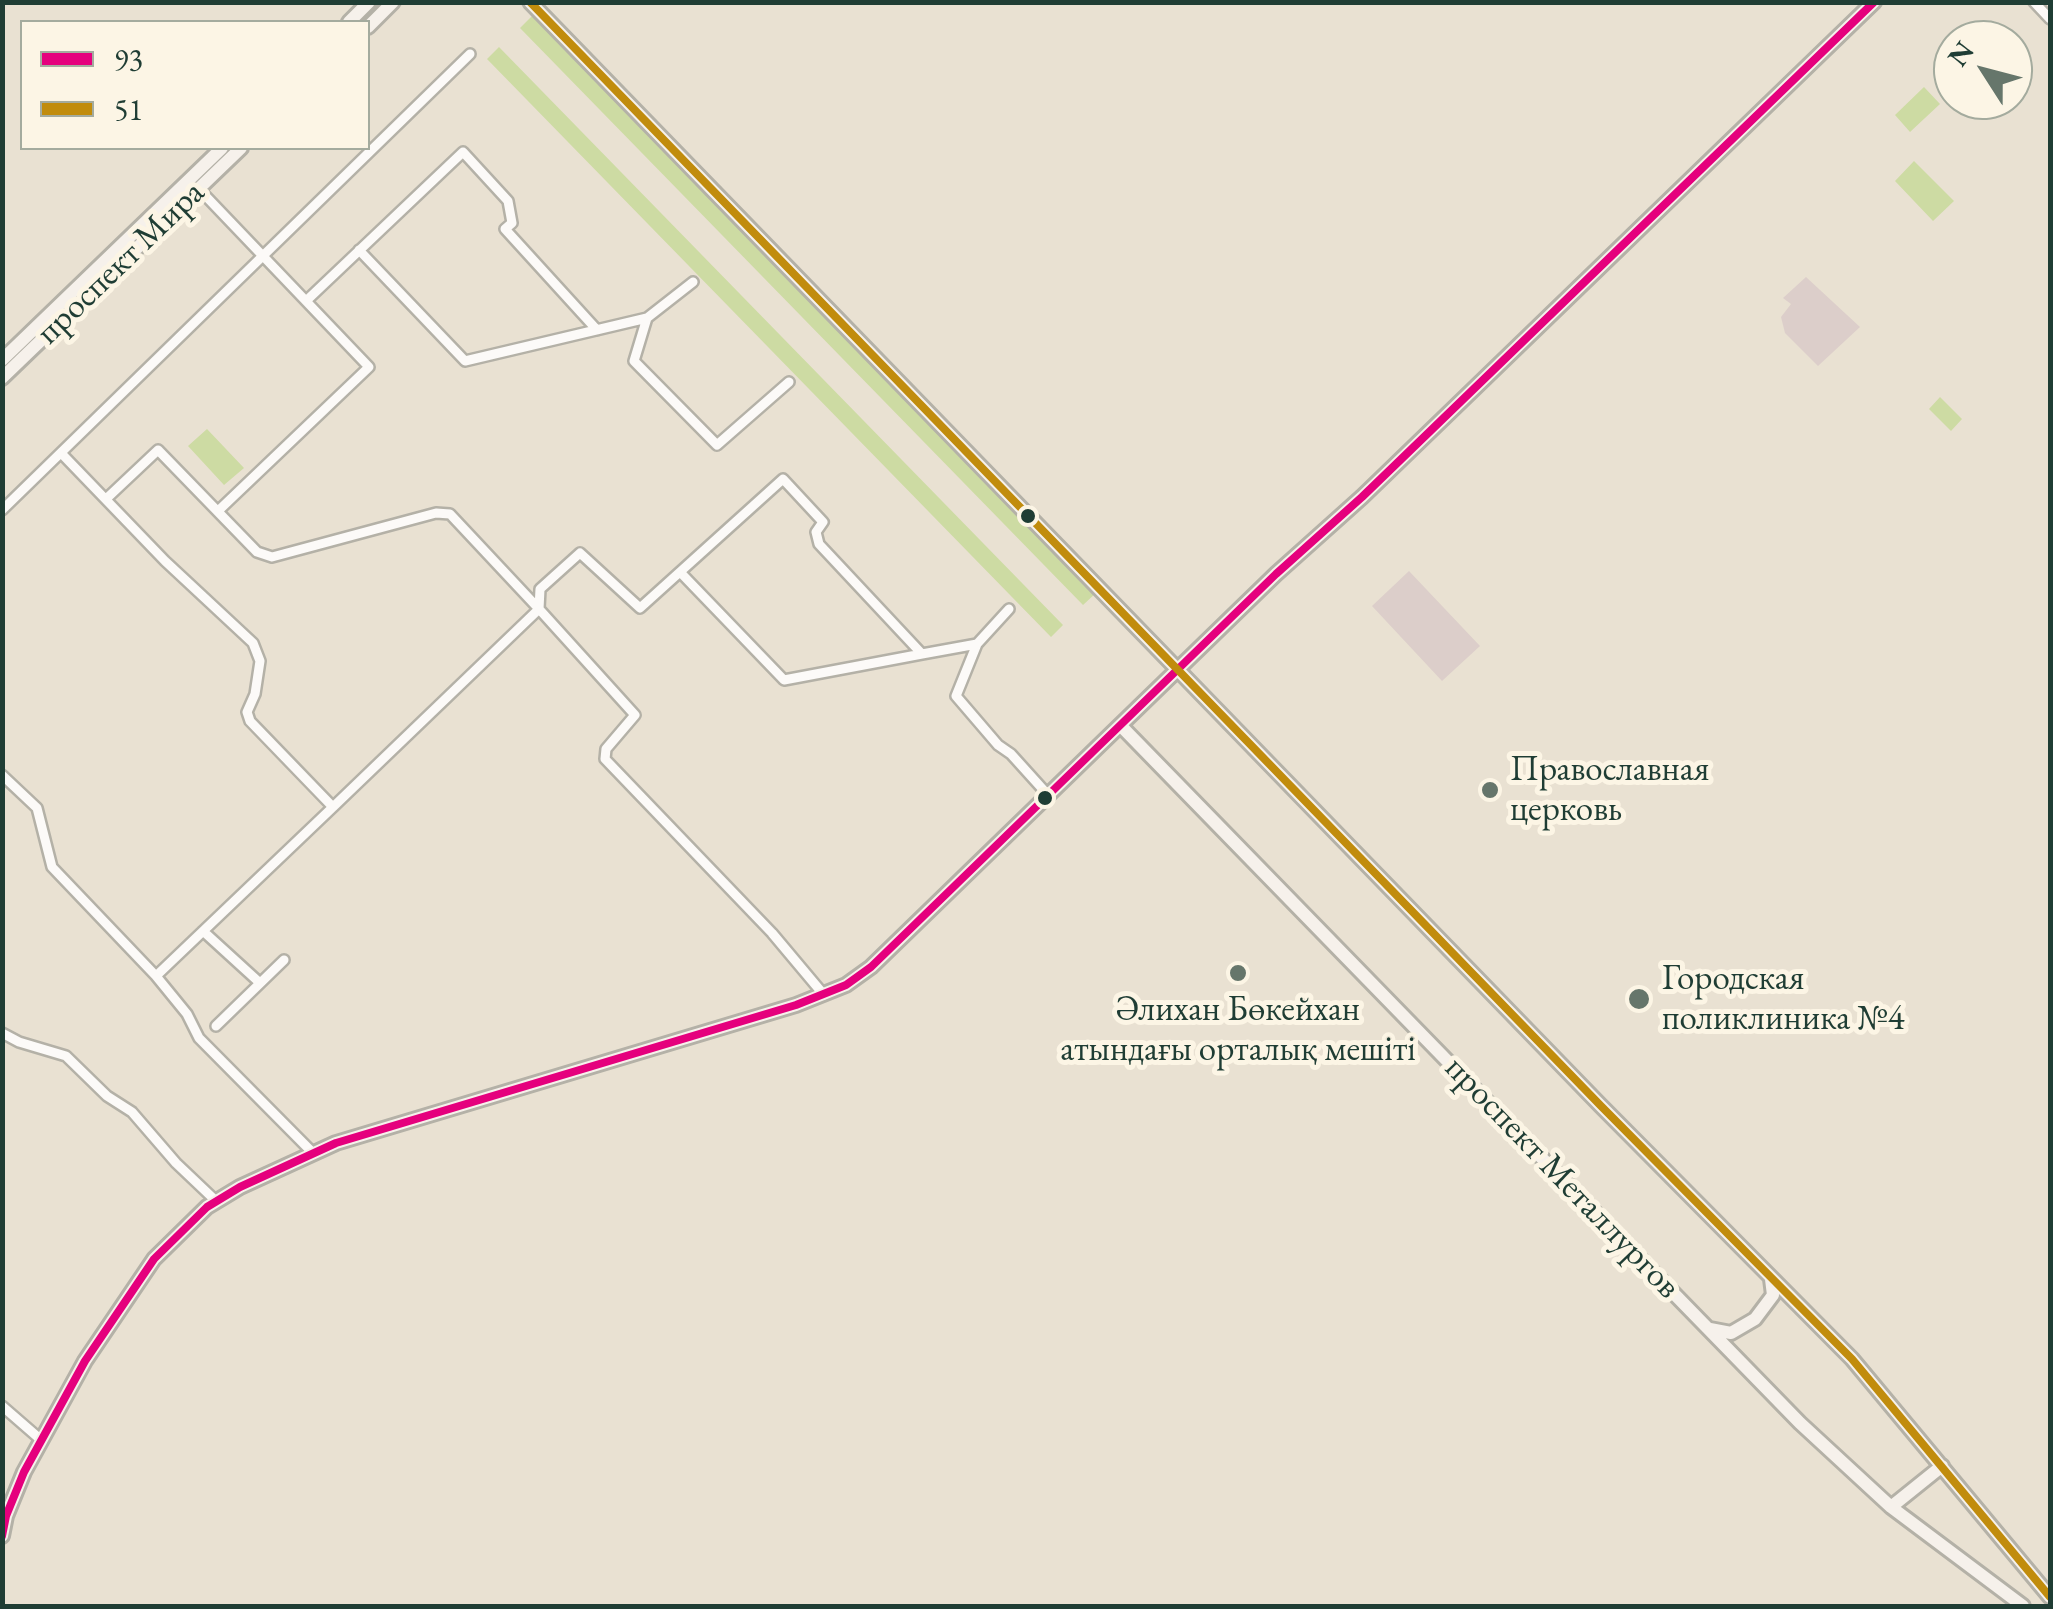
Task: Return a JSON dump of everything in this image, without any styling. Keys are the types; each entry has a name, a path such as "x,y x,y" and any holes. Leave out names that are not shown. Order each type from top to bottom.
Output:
{"main road":[{"path":"351,20 369,2"},
{"path":"370,24 393,2"},
{"path":"530,2 1852,1359 2050,1597"},
{"path":"2,1536 6,1516 40,1439 122,1302 154,1259 216,1201 312,1152 824,994 872,967 1874,2"},
{"name":"проспект Мира","path":"2,360 220,150"},
{"name":"проспект Мира","path":"2,378 238,150"},
{"name":"проспект Металлургов","path":"1121,726 1800,1423 1892,1507 2023,1606"},
{"path":"1708,1328 1732,1333 1755,1320 1773,1295 1771,1278"},
{"path":"1892,1507 1942,1466"}],"street":[{"path":"2034,2 2050,19"},
{"path":"2,510 470,54"},
{"path":"306,301 463,152 508,202 512,223 505,229 597,330"},
{"path":"198,188 369,367 218,511"},
{"path":"359,250 465,361 647,318 693,282"},
{"path":"647,318 634,361 717,445 789,382"},
{"path":"218,511 325,409"},
{"path":"106,498 158,450 257,552 272,557 436,513 450,514 635,715 606,749 605,759 772,932 824,994"},
{"path":"61,454 253,644 260,661 246,712 250,721 333,806"},
{"path":"156,976 539,608 540,589 580,554 640,608 782,479 823,522 816,532 819,544 922,654"},
{"path":"680,572 784,680 976,644"},
{"path":"1009,609 976,644 956,696 1048,795"},
{"path":"2,776 37,808 52,867 156,976 187,1014 199,1038 312,1152"},
{"path":"203,931 260,983"},
{"path":"216,1026 284,960"},
{"path":"2,1032 19,1042 66,1056 107,1096 132,1112 176,1163 216,1201"},
{"path":"2,1406 40,1439"}],"shaded area":[{"path":"1806,277 1860,327 1818,366 1785,333 1781,317 1791,304 1783,298"},
{"path":"1409,571 1480,646 1442,681 1372,606"}],"green space":[{"path":"532,16 1096,593 1083,605 520,28"},
{"path":"499,47 1063,625 1051,637 487,59"},
{"path":"1924,87 1933,97 1933,111 1910,132 1895,115"},
{"path":"1914,161 1954,201 1933,221 1895,181"},
{"path":"1940,397 1962,419 1951,431 1929,409"},
{"path":"207,429 244,468 224,485 188,446"}],"transit line":[{"name":"51","path":"530,2 1601,1106 1852,1359 2050,1597"},
{"name":"93","path":"2,1536 24,1472 85,1361 154,1259 207,1207 240,1187 336,1143 796,1005 846,985 871,967 1874,2"}],"place":[{"name":"Православная церковь","path":"1490,790"},
{"name":"Әлихан Бөкейхан атындағы орталық мешіті","path":"1238,973"},
{"name":"Городская поликлиника №4","path":"1639,999"}]}
